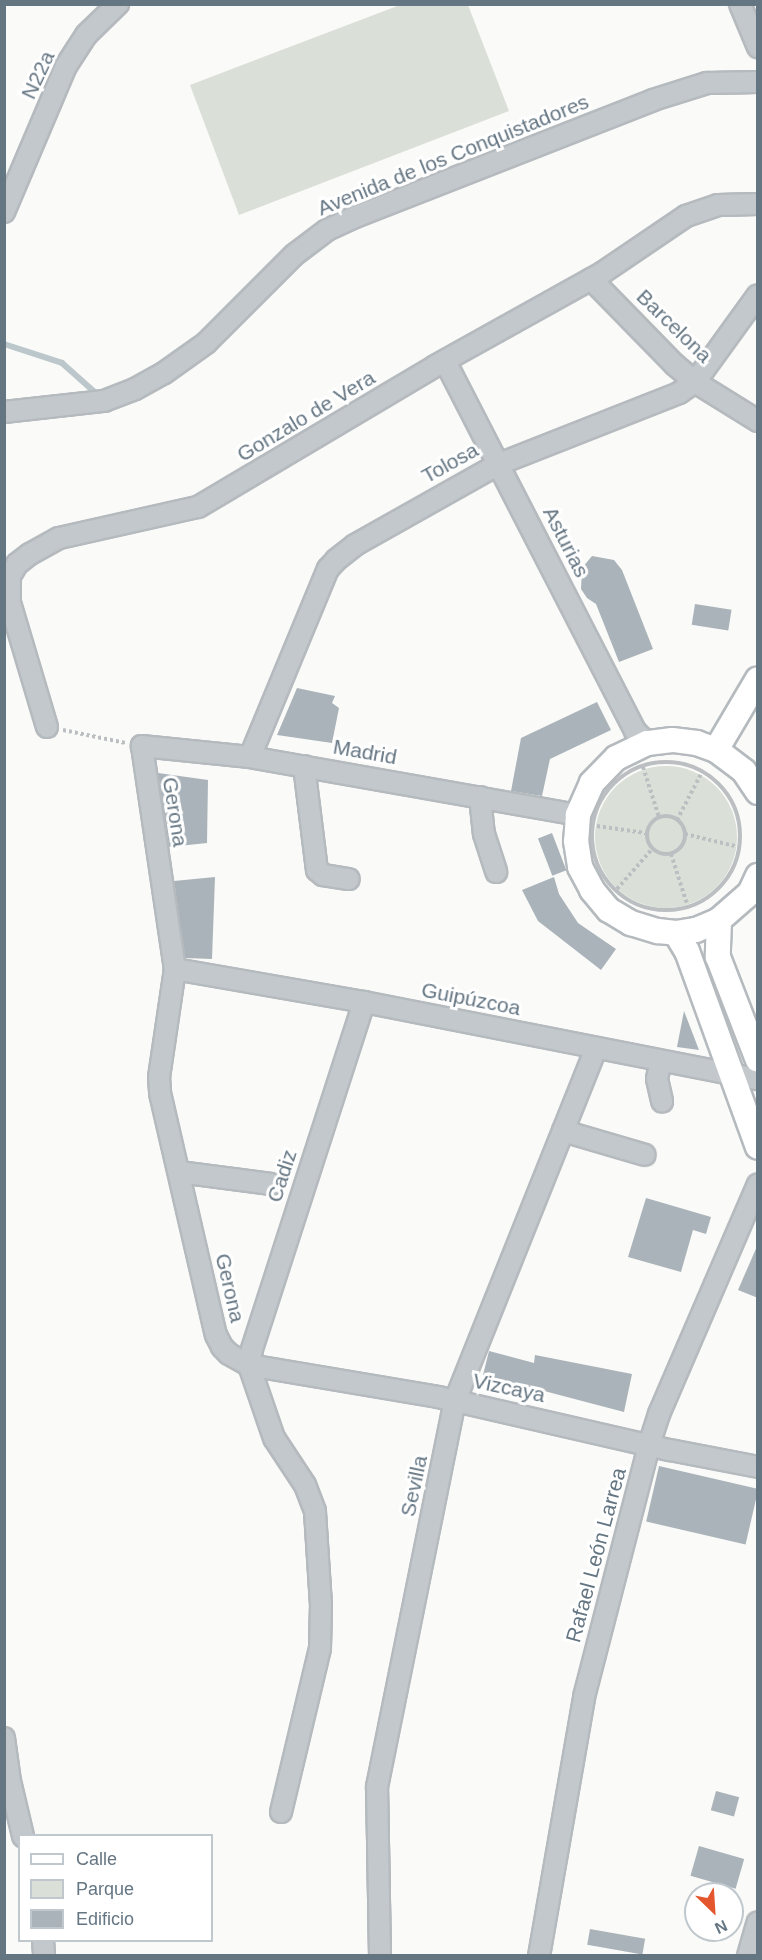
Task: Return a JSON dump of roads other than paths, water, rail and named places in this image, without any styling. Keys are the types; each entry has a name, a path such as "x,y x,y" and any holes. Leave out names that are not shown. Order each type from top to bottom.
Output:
{"main road":[{"path":"716,750 758,679"},
{"path":"758,792 744,771 716,750 697,743 672,740 647,743 616,758 592,783 586,820 576,841 580,867 592,890 609,910 631,923 658,932 676,933 696,930 719,920 750,893 758,876"},
{"path":"719,920 718,957 758,1060"},
{"path":"676,933 687,951 758,1147"}],"street":[{"name":"N22a","path":"4,212 66,66 86,35 118,4"},
{"path":"740,4 758,47"},
{"name":"Avenida de los Conquistadores","path":"4,412 104,401 135,389 164,373 206,343 294,255 327,230 355,217 653,100 707,83 758,82"},
{"name":"Gonzalo de Vera","path":"47,727 10,603 10,576 17,564 30,554 59,538 198,507 444,361 591,279 686,216 718,206 758,204"},
{"name":"Barcelona","path":"591,279 675,365 695,382 758,421"},
{"name":"Tolosa","path":"250,757 328,569 356,545 499,464 674,395 695,382 758,294"},
{"name":"Asturias","path":"444,361 635,731 647,743"},
{"name":"Madrid","path":"142,746 250,757 480,797 586,820"},
{"name":"Gerona","path":"142,746 175,969 159,1077 160,1093 216,1335 222,1347 229,1354 249,1365"},
{"path":"304,766 317,870 323,875 350,879"},
{"path":"480,797 484,834 496,872"},
{"name":"Guipúzcoa","path":"175,969 364,1002 596,1049 731,1075 758,1078"},
{"name":"Cadiz","path":"249,1365 252,1349 364,1002"},
{"name":"Sevilla","path":"380,1956 377,1787 455,1401 596,1049"},
{"path":"661,1061 657,1079 662,1101"},
{"path":"563,1131 645,1155"},
{"path":"179,1172 271,1184"},
{"name":"Rafael León Larrea","path":"539,1956 584,1697 649,1445 659,1414 758,1184"},
{"path":"249,1365 274,1438 305,1485 315,1511 321,1605 320,1648 281,1812"},
{"name":"Vizcaya","path":"249,1365 455,1401 758,1467"},
{"path":"4,1738 10,1781 23,1834"},
{"path":"748,1956 758,1922"}],"waterway":[{"path":"4,344 62,363 99,396"}]}
